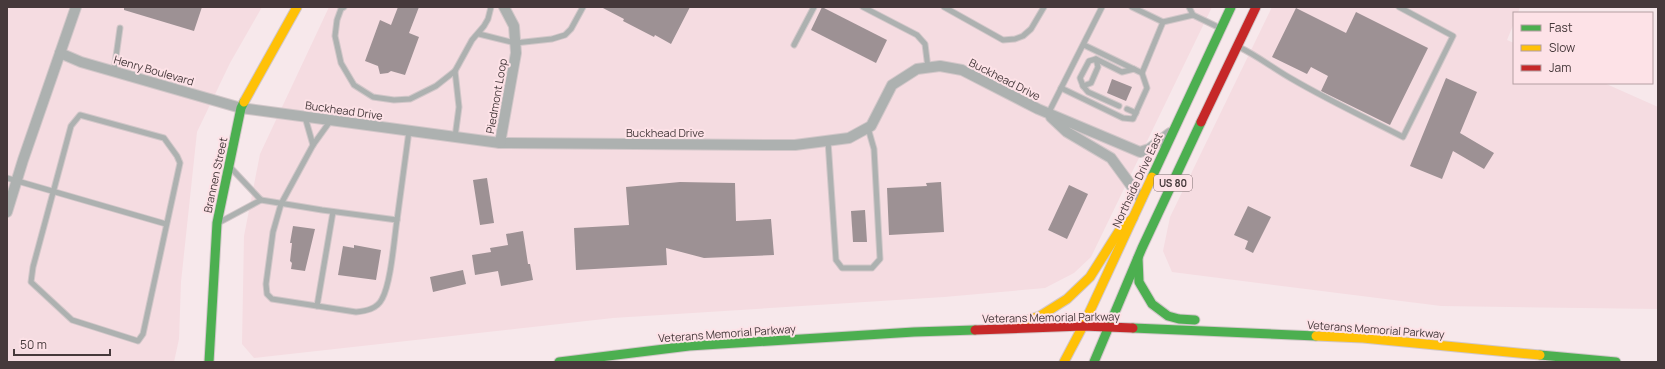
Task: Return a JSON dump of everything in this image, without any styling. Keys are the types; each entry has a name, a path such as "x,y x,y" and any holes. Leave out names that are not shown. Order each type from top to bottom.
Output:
{"main road":[{"name":"Brannen Street","path":"209,362 217,223 241,108 297,7"},
{"name":"Northside Drive East","path":"1064,362 1083,326 1231,7"},
{"name":"US 80","path":"1094,362 1138,258 1256,7"},
{"path":"1000,329 1040,316 1067,298 1090,277 1119,231 1133,218"},
{"path":"1138,258 1138,280 1145,294 1156,309 1168,316 1203,321"},
{"name":"Veterans Memorial Parkway","path":"559,362 689,346 914,332 1083,326 1363,338 1616,362"},
{"path":"1311,326 1413,336 1430,344"}],"street":[{"path":"7,212 12,179 76,7"},
{"name":"Piedmont Loop","path":"500,143 516,53 514,26 504,7"},
{"name":"Henry Boulevard","path":"60,53 81,62 241,108"},
{"name":"Buckhead Drive","path":"241,108 500,143 795,145 849,138 868,128 892,86 917,69 940,66 962,70 1048,114 1140,152 1149,149 1173,131"},
{"name":"Buckhead Drive","path":"1048,114 1067,132 1111,158 1141,199"}],"lane":[{"path":"344,7 341,9 337,20 335,36 341,63 354,85 373,97 394,100 410,99 436,86 455,71 472,40 479,34 488,18 491,7"},
{"path":"479,34 515,43 552,39 565,35 571,29 583,7"},
{"path":"794,45 814,7"},
{"path":"863,7 917,35 925,44 928,68"},
{"path":"944,7 1003,40 1015,39 1023,36 1031,30 1044,7"},
{"path":"1048,114 1102,7"},
{"path":"1132,7 1163,22 1193,15"},
{"path":"1189,7 1193,15 1220,28"},
{"path":"1237,46 1250,52 1290,78 1342,107 1403,137 1453,36 1399,7"},
{"path":"1061,88 1123,118 1133,119 1147,88 1142,73 1163,22"},
{"path":"114,71 120,28"},
{"path":"1084,44 1142,73"},
{"path":"1119,106 1088,92 1083,86 1080,78 1088,62 1096,59 1122,72 1134,69"},
{"path":"1083,86 1091,83 1098,67 1096,59"},
{"path":"455,71 459,107 455,137"},
{"path":"1127,109 1136,113"},
{"path":"80,116 164,138 177,156 180,163 166,224 143,334 138,341 72,320 31,282 33,268 71,126 80,116"},
{"path":"305,117 313,145"},
{"path":"331,120 313,145 281,204 273,232 266,284 267,294 272,299 356,312 366,311 374,307 382,300 387,288 409,131"},
{"path":"828,141 836,260 842,268 872,268 880,259 874,149 868,128"},
{"path":"229,166 261,200 333,212 397,220"},
{"path":"12,179 54,190 166,224"},
{"path":"217,223 261,200"},
{"path":"317,306 333,212"}],"shaded area":[{"path":"7,7 262,7 230,63 197,132 181,282 179,339 174,362 7,362"},
{"path":"329,7 1212,7 1091,257 1074,273 1045,288 944,297 613,318 254,358 242,344 244,236 260,154"},
{"path":"1272,7 1520,7 1518,12 1513,12 1513,25 1507,40 1513,43 1513,84 1606,84 1658,107 1658,309 1441,306 1172,272 1163,251 1170,217"}],"building":[{"path":"124,7 202,7 194,31 124,10"},
{"path":"398,7 419,7 409,33 419,37 405,75 391,71 380,74 378,66 365,61 380,20 391,25"},
{"path":"601,7 690,7 671,44 655,35 654,37 623,21 624,19"},
{"path":"822,7 887,40 876,63 811,30"},
{"path":"1296,8 1346,33 1356,12 1428,48 1390,125 1321,91 1328,76 1311,67 1307,74 1272,57"},
{"path":"1446,78 1477,92 1460,133 1494,153 1484,169 1453,151 1442,179 1410,166"},
{"path":"1112,79 1132,87 1126,101 1107,93"},
{"path":"487,178 494,223 480,225 473,180"},
{"path":"680,182 735,183 736,221 771,219 774,255 704,258 666,248 667,265 576,270 574,228 629,225 626,187"},
{"path":"941,182 944,232 889,235 887,188 927,186 926,183"},
{"path":"1069,185 1088,194 1067,239 1048,230"},
{"path":"1248,206 1271,217 1253,253 1245,249 1248,241 1234,235"},
{"path":"865,210 867,242 853,242 851,211"},
{"path":"293,226 315,229 305,271 291,269 292,263 290,261 292,243 290,243"},
{"path":"523,231 528,264 530,264 533,280 501,286 498,271 475,275 472,255 491,252 490,248 508,245 506,234"},
{"path":"354,245 381,250 376,280 338,275 343,246 354,248"},
{"path":"463,270 466,284 433,292 430,277"}],"traffic: fast":[{"path":"1152,177 1231,7"},
{"path":"209,362 217,223 241,108 244,102"},
{"path":"1094,362 1142,248 1201,122"},
{"path":"1138,258 1139,282 1152,304 1168,316 1179,319 1195,320"},
{"path":"1133,328 1316,336"},
{"path":"559,362 689,346 914,332 975,330"},
{"path":"1540,355 1616,362"}],"traffic: slow":[{"path":"244,102 297,7"},
{"path":"1064,362 1083,326 1152,177"},
{"path":"1019,323 1040,316 1067,299 1090,277 1119,231 1133,218"},
{"path":"1316,336 1363,338 1540,355"}],"traffic: jam":[{"path":"1201,122 1256,7"},
{"path":"975,330 1083,326 1133,328"}]}
